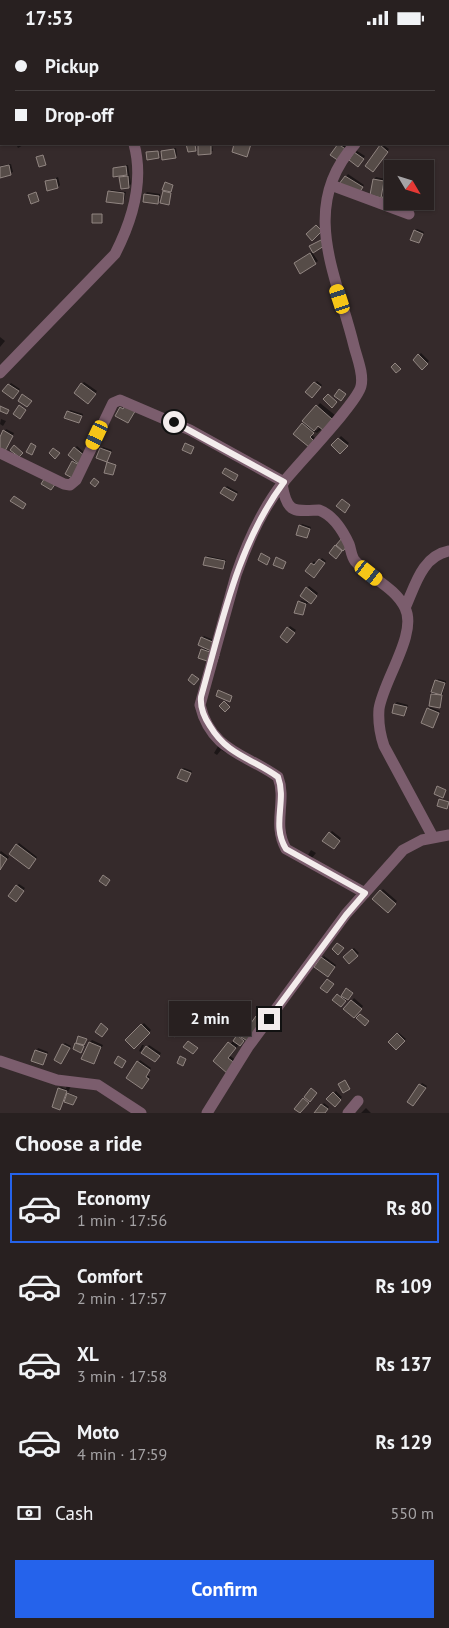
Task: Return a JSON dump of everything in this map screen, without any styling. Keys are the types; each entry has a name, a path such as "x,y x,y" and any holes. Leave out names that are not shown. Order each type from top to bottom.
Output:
{"street":[{"path":"0,373 115,254 122,241 138,185 139,165 134,145"},
{"path":"354,145 342,161 331,185 326,202 326,246 351,334 361,376 361,387 350,404 283,483 262,515 243,554 200,705 208,724 223,744 245,760 278,777 280,791 279,837 286,849 365,893"},
{"path":"331,185 409,215"},
{"path":"0,453 70,485 76,480 113,403 120,400 190,430 283,483"},
{"path":"283,483 284,494 290,508 299,512 319,510 333,520 345,536 354,559 394,594 405,608"},
{"path":"434,837 384,746 379,732 379,708 382,695 402,646 407,626 405,608 421,571 430,559 449,551"},
{"path":"207,1113 248,1047 346,915 365,893 403,850 422,840 449,835"},
{"path":"0,1061 29,1069 49,1078 98,1085 141,1113"},
{"path":"348,1113 358,1101"}],"building":[{"path":"186,145 195,145 196,151 188,152"},
{"path":"198,145 211,145 211,154 198,155"},
{"path":"234,145 251,145 247,157 232,152"},
{"path":"337,145 347,150 339,161 330,155"},
{"path":"380,145 388,152 373,172 365,166"},
{"path":"174,149 176,158 162,160 161,151"},
{"path":"158,151 159,158 147,160 146,152"},
{"path":"354,152 364,159 358,167 349,160"},
{"path":"43,155 46,165 39,167 36,157"},
{"path":"9,165 11,175 0,178 0,167"},
{"path":"126,166 127,175 113,177 113,168"},
{"path":"128,176 129,188 121,189 119,177"},
{"path":"345,176 363,187 357,196 339,184"},
{"path":"56,179 58,188 47,191 45,181"},
{"path":"373,179 384,181 381,198 370,195"},
{"path":"165,182 173,185 171,192 162,190"},
{"path":"108,191 124,193 123,204 106,202"},
{"path":"163,191 171,193 169,205 160,203"},
{"path":"36,192 39,201 31,204 28,195"},
{"path":"144,194 159,196 158,204 143,202"},
{"path":"92,214 102,214 102,223 92,223"},
{"path":"316,225 322,231 312,241 306,234"},
{"path":"414,230 423,234 419,243 410,240"},
{"path":"321,240 324,246 313,253 309,246"},
{"path":"310,253 316,264 300,274 294,263"},
{"path":"418,354 428,364 422,370 413,360"},
{"path":"395,363 401,369 396,373 391,367"},
{"path":"314,382 321,387 312,398 305,392"},
{"path":"81,383 96,394 88,404 74,393"},
{"path":"8,384 19,391 13,399 2,391"},
{"path":"339,389 346,394 341,401 334,396"},
{"path":"22,394 32,401 27,407 18,401"},
{"path":"328,394 337,402 332,408 323,399"},
{"path":"127,402 137,408 128,423 115,416 120,407 123,409"},
{"path":"19,405 26,410 20,419 13,414"},
{"path":"316,405 333,420 324,431 318,426 314,431 302,421"},
{"path":"0,406 9,410 7,414 0,411"},
{"path":"67,411 82,416 79,423 64,418"},
{"path":"302,423 314,433 310,437 314,441 309,447 293,434"},
{"path":"3,430 13,436 4,453 0,451 0,437"},
{"path":"338,438 348,446 340,454 331,445"},
{"path":"31,443 36,446 32,455 26,452"},
{"path":"185,443 194,447 191,454 182,450"},
{"path":"14,445 23,453 19,457 10,450"},
{"path":"74,447 86,457 80,465 68,455"},
{"path":"53,448 60,453 55,459 49,453"},
{"path":"100,448 111,452 107,462 96,458"},
{"path":"72,461 81,466 74,479 65,474"},
{"path":"107,462 116,465 113,475 104,473"},
{"path":"225,468 238,475 235,481 222,473"},
{"path":"46,476 56,483 51,490 41,484"},
{"path":"94,478 99,482 95,487 90,483"},
{"path":"224,487 237,494 233,501 220,493"},
{"path":"14,496 26,504 23,509 10,501"},
{"path":"342,499 350,505 345,513 336,506"},
{"path":"299,525 310,529 307,538 296,535"},
{"path":"342,538 349,544 343,551 336,545"},
{"path":"335,545 342,551 336,559 329,553"},
{"path":"261,553 270,558 267,565 258,560"},
{"path":"205,557 225,561 223,569 203,565"},
{"path":"276,557 286,562 283,569 273,565"},
{"path":"319,559 325,563 314,578 305,571 311,563 314,565"},
{"path":"306,587 317,596 311,604 300,596"},
{"path":"298,601 306,604 303,615 294,613"},
{"path":"287,627 295,633 287,643 280,637"},
{"path":"201,637 215,643 211,651 198,645"},
{"path":"201,649 219,655 216,664 198,658"},
{"path":"192,674 199,679 194,685 188,680"},
{"path":"435,680 445,683 441,695 431,692"},
{"path":"218,690 232,696 230,702 216,696"},
{"path":"431,694 442,695 440,708 429,706"},
{"path":"224,701 230,707 225,712 219,706"},
{"path":"394,704 407,707 404,716 392,713"},
{"path":"427,708 439,713 433,728 421,723"},
{"path":"181,769 191,773 187,782 177,778"},
{"path":"437,786 446,790 443,798 434,794"},
{"path":"439,799 449,802 447,809 437,806"},
{"path":"329,832 340,841 334,849 322,841"},
{"path":"16,844 36,859 29,869 9,854"},
{"path":"0,854 7,859 0,870"},
{"path":"103,875 110,880 106,886 99,881"},
{"path":"16,885 24,891 16,902 8,896"},
{"path":"380,890 396,904 388,913 372,899"},
{"path":"337,943 344,948 338,955 332,949"},
{"path":"352,949 358,956 349,964 343,957"},
{"path":"321,957 335,967 328,977 314,967"},
{"path":"327,979 334,984 327,993 320,988"},
{"path":"346,988 353,993 348,1000 341,996"},
{"path":"337,994 346,1001 341,1007 332,1000"},
{"path":"351,1000 362,1009 354,1018 343,1009"},
{"path":"239,1011 244,1015 236,1025 231,1021"},
{"path":"360,1014 369,1021 365,1026 356,1018"},
{"path":"256,1016 264,1022 249,1042 241,1037"},
{"path":"101,1023 108,1029 102,1037 95,1032"},
{"path":"141,1024 150,1033 134,1049 125,1040"},
{"path":"175,1026 180,1030 175,1037 170,1033"},
{"path":"397,1033 405,1041 396,1050 388,1042"},
{"path":"237,1035 244,1041 240,1046 233,1041"},
{"path":"78,1036 87,1039 84,1045 76,1043"},
{"path":"188,1041 198,1048 193,1054 183,1047"},
{"path":"89,1042 101,1047 94,1064 81,1059"},
{"path":"228,1042 236,1048 228,1058 236,1064 228,1074 213,1061"},
{"path":"75,1043 84,1046 81,1053 73,1049"},
{"path":"62,1044 70,1048 61,1064 54,1060"},
{"path":"146,1046 160,1056 155,1062 141,1053"},
{"path":"35,1050 47,1054 43,1065 31,1061"},
{"path":"118,1056 126,1061 122,1068 114,1063"},
{"path":"180,1056 186,1059 183,1066 177,1063"},
{"path":"137,1061 150,1070 146,1077 149,1079 142,1089 126,1078"},
{"path":"345,1080 350,1089 343,1093 338,1084"},
{"path":"419,1084 426,1088 413,1106 407,1102"},
{"path":"58,1088 67,1091 60,1110 52,1107"},
{"path":"311,1088 317,1093 310,1102 304,1097"},
{"path":"333,1092 341,1100 335,1107 326,1099"},
{"path":"67,1093 77,1097 73,1105 64,1102"},
{"path":"303,1098 309,1103 300,1113 294,1109"},
{"path":"321,1104 328,1109 325,1113 314,1113"}],"route":[{"path":"174,422 284,482 262,515 243,554 201,697 200,705 202,711 208,724 230,751 278,777 280,783 279,837 286,849 365,893 346,915 269,1019"}]}
